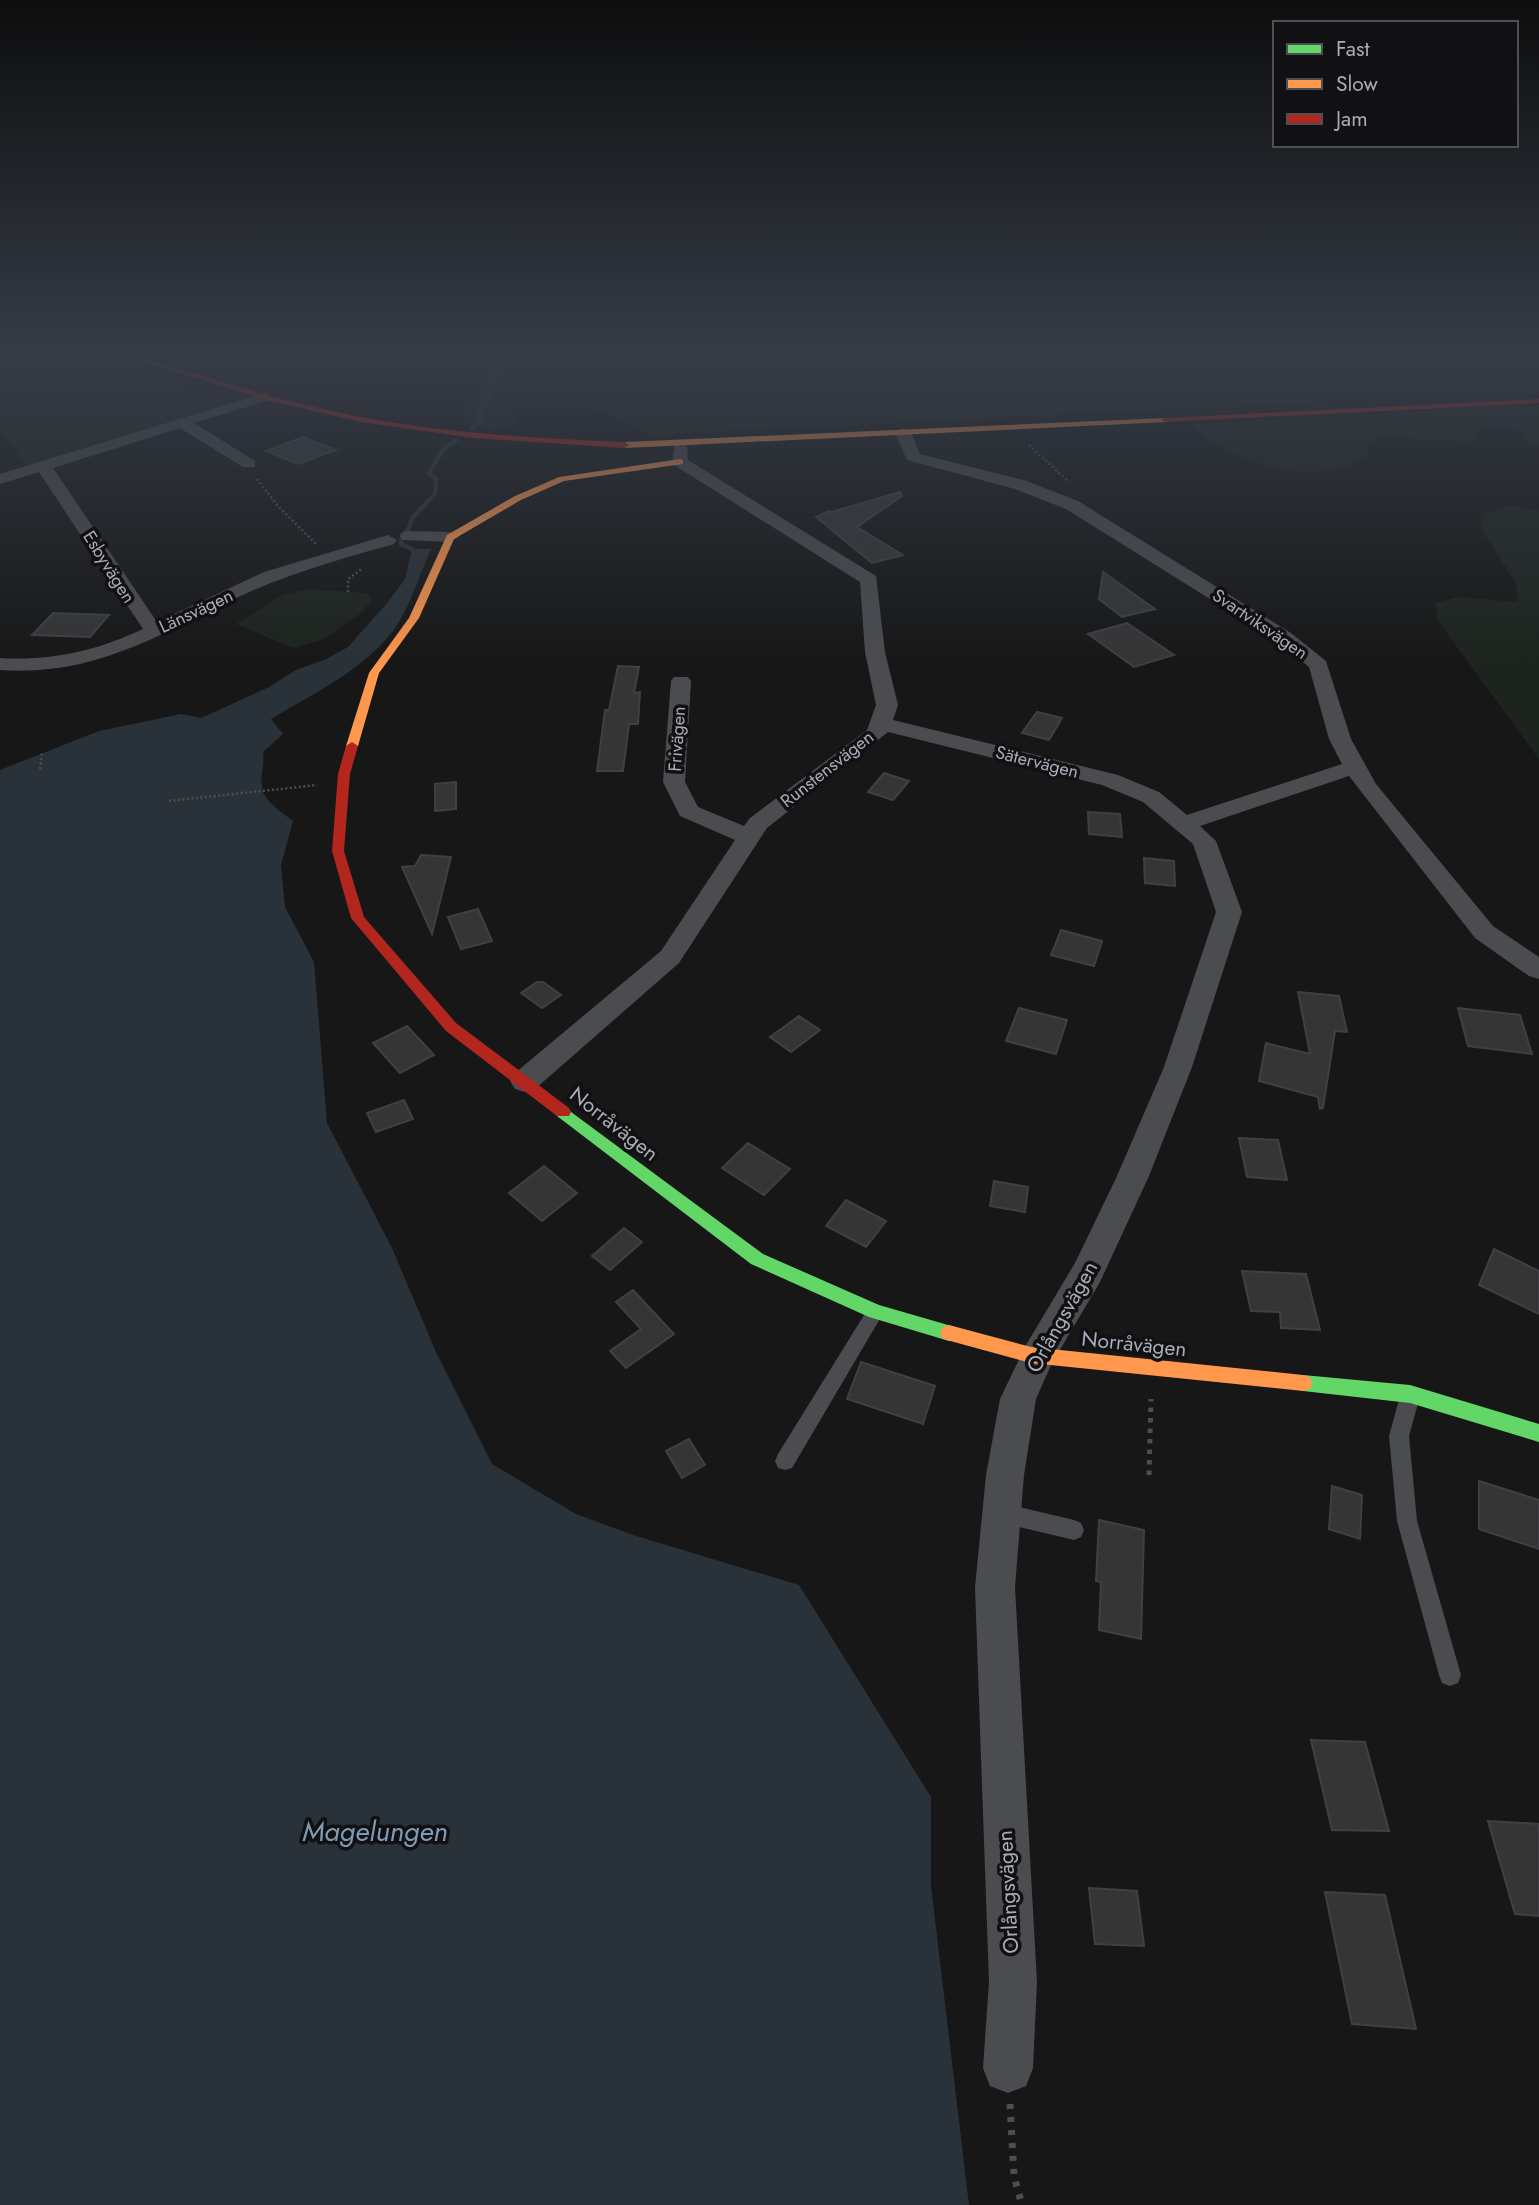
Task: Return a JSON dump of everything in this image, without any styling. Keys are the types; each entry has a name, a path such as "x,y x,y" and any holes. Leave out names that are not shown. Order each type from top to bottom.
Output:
{"main road":[{"path":"450,537 518,498 562,479 662,458"},
{"name":"Norråvägen","path":"450,537 414,618 373,673 344,774 338,850 358,918 451,1027 757,1259 875,1312 1038,1356 1410,1394 1539,1433"}],"street":[{"path":"0,479 74,458"},
{"path":"239,458 249,464"},
{"name":"Runstensvägen","path":"525,1081 670,957 758,823 877,733 887,705 875,652 869,580 686,458"},
{"name":"Svartviksvägen","path":"916,458 1021,485 1086,513 1284,636 1319,665 1340,739 1366,786 1485,932 1539,970"},
{"name":"Esbyvägen","path":"45,467 50,481 74,510 106,559 128,600 154,631"},
{"path":"409,536 450,537"},
{"name":"Länsvägen","path":"0,664 39,667 77,660 154,631 270,576 388,540"},
{"name":"Frivägen","path":"681,681 674,782 679,797 688,811 749,837"},
{"name":"Sätervägen","path":"880,723 1110,780 1151,797 1184,824"},
{"path":"1184,824 1355,767"},
{"name":"Orlångsvägen","path":"1008,2068 1013,1982 995,1587 1018,1399 1038,1356 1088,1272 1133,1176 1178,1067 1229,912 1204,841 1184,824"}],"lane":[{"path":"785,1461 875,1312"},
{"path":"1410,1394 1399,1436 1407,1521 1450,1675"},
{"path":"1002,1513 1074,1530"}],"path":[{"path":"1042,458 1083,496 1091,509 1086,513"},
{"path":"249,464 258,482 277,505 329,558"},
{"path":"40,769 42,752"},
{"path":"169,801 306,786"},
{"path":"1149,1475 1152,1366"},
{"path":"1008,2068 1014,2176 1022,2205"}],"shaded area":[{"path":"21,458 56,458 27,467"},
{"path":"1245,458 1365,458 1346,467 1323,471 1299,471"},
{"path":"1513,505 1539,511 1539,759 1438,621 1435,603 1458,597 1518,602 1516,583 1481,529 1484,514"},
{"path":"308,589 367,593 373,600 360,614 324,639 293,648 236,624 282,595"}],"water":[{"name":"Magelungen","path":"412,549 431,549 407,607 392,632 378,648 344,675 271,719 283,734 263,752 263,792 274,806 293,821 281,865 285,907 314,962 327,1123 392,1248 436,1352 492,1464 576,1514 633,1535 799,1585 931,1797 931,1886 969,2205 0,2205 0,770 99,731 181,714 201,718 269,687 296,670 326,659 348,647 388,602 405,579"}],"building":[{"path":"283,458 315,458 298,464"},
{"path":"900,492 902,496 857,527 903,555 872,563 816,517 829,511"},
{"path":"1103,572 1155,609 1122,617 1099,599"},
{"path":"53,613 109,615 90,637 32,635"},
{"path":"1127,623 1174,655 1134,667 1088,634"},
{"path":"618,666 639,667 634,693 640,692 638,724 629,724 623,771 597,771 605,710 609,710"},
{"path":"1037,712 1062,718 1049,740 1022,733"},
{"path":"884,773 909,781 893,800 868,792"},
{"path":"456,782 456,809 435,811 435,784"},
{"path":"1088,812 1120,814 1122,837 1089,834"},
{"path":"421,855 451,857 432,934 402,867 415,866"},
{"path":"1144,858 1174,861 1175,886 1145,883"},
{"path":"478,909 492,941 461,949 448,917"},
{"path":"1061,930 1102,941 1094,966 1051,955"},
{"path":"537,982 543,982 561,995 542,1008 521,993"},
{"path":"1298,992 1339,996 1347,1032 1335,1031 1323,1108 1320,1109 1318,1097 1259,1081 1266,1043 1310,1054"},
{"path":"1019,1008 1067,1020 1056,1054 1006,1041"},
{"path":"1458,1008 1520,1015 1532,1054 1468,1046"},
{"path":"799,1016 820,1030 791,1052 770,1037"},
{"path":"407,1026 434,1055 400,1073 373,1043"},
{"path":"404,1100 413,1119 376,1132 367,1113"},
{"path":"1239,1138 1278,1140 1287,1180 1247,1177"},
{"path":"748,1143 790,1169 764,1195 722,1168"},
{"path":"544,1166 577,1193 542,1221 509,1193"},
{"path":"994,1181 1028,1187 1025,1212 990,1206"},
{"path":"846,1200 886,1221 866,1247 826,1226"},
{"path":"624,1228 642,1242 610,1270 592,1256"},
{"path":"1494,1249 1539,1271 1539,1314 1479,1285"},
{"path":"1242,1271 1306,1274 1320,1330 1281,1328 1280,1312 1251,1311"},
{"path":"633,1290 674,1334 626,1368 610,1351 641,1329 616,1302"},
{"path":"861,1362 935,1386 923,1424 847,1399"},
{"path":"689,1439 705,1465 682,1478 666,1451"},
{"path":"1479,1481 1539,1500 1539,1549 1479,1529"},
{"path":"1332,1486 1362,1495 1360,1539 1329,1529"},
{"path":"1099,1520 1144,1530 1141,1639 1099,1630 1101,1582 1096,1581"},
{"path":"1311,1740 1365,1742 1389,1831 1332,1830"},
{"path":"1488,1821 1539,1824 1539,1916 1515,1914"},
{"path":"1089,1888 1137,1891 1144,1946 1095,1944"},
{"path":"1325,1892 1385,1895 1416,2029 1352,2024"}],"waterway":[{"path":"412,549 401,544 402,535 408,530 412,518 435,494 436,479 429,473 438,458"}],"traffic: fast":[{"path":"563,1112 757,1259 875,1312 949,1333"},
{"path":"1303,1383 1410,1394 1539,1433"}],"traffic: slow":[{"path":"352,746 374,673 414,618 450,537 518,498 562,479 680,462"},
{"path":"949,1333 1031,1355 1303,1383"}],"traffic: jam":[{"path":"352,746 344,774 338,851 358,918 451,1027 563,1112"}]}
